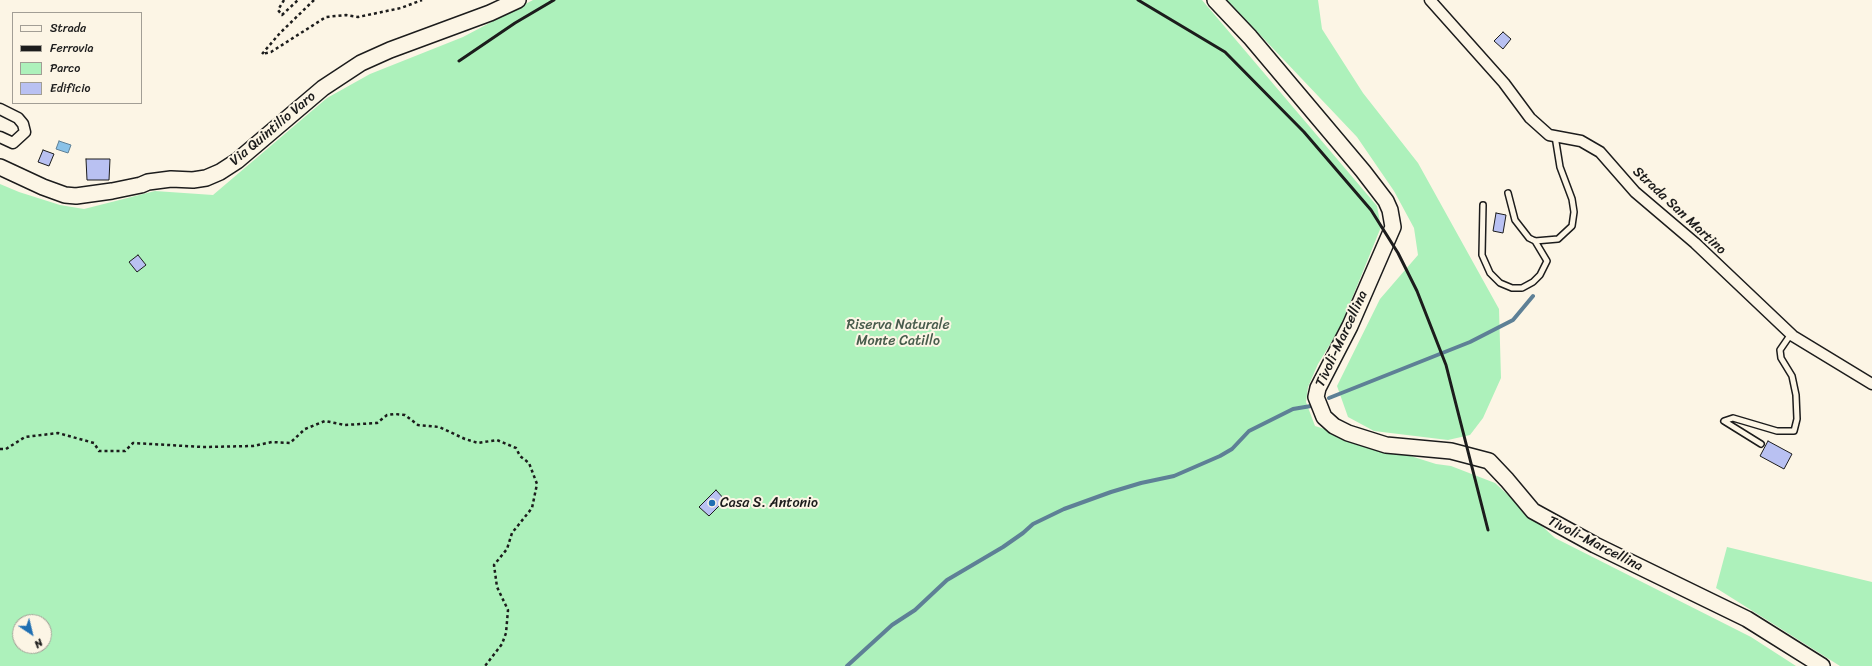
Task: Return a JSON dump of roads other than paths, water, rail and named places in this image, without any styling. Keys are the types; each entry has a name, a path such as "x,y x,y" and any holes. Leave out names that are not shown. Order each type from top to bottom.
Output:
{"main road":[{"path":"490,13 506,0"},
{"path":"490,13 518,0"},
{"name":"Tivoli-Marcellina","path":"1215,0 1255,43 1363,171 1386,201 1390,210 1393,227 1350,326 1318,388 1316,397 1324,417 1334,426 1348,433 1386,445 1451,451 1489,462 1507,480 1533,511 1595,545 1747,619 1822,666"},
{"name":"Via Quintilio Varo","path":"0,167 43,187 65,195 76,196 112,192 148,182 171,179 193,180 206,178 220,172 242,157 323,88 361,63 390,50 490,13"}],"street":[{"name":"Strada San Martino","path":"1430,0 1504,83 1530,118 1549,135 1581,141 1600,152 1635,192 1694,244 1791,334 1872,384"},
{"path":"0,109 18,118 23,124 24,132 13,143 0,137"}],"lane":[{"path":"1508,193 1515,220 1529,238 1535,241 1558,240 1572,226 1574,212 1572,200 1560,167 1555,136"},
{"path":"1483,205 1482,255 1490,273 1500,283 1512,288 1522,288 1533,282 1540,275 1547,262 1535,241"},
{"path":"1761,444 1724,421 1733,418 1777,431 1794,431 1797,419 1796,395 1792,376 1780,358 1780,350 1791,334"}],"water":[{"path":"59,141 71,145 68,153 56,149"}],"waterway":[{"path":"1329,398 1470,342 1513,320 1533,296"},
{"path":"847,666 892,625 915,610 947,580 1003,547 1033,524 1064,509 1111,492 1141,483 1174,476 1220,456 1232,449 1249,431 1293,409 1311,406"}],"railway":[{"path":"459,61 515,23 554,0"},
{"path":"1138,0 1225,52 1304,132 1371,210 1398,253 1417,291 1446,365 1488,530"}],"place":[{"name":"Casa S. Antonio","path":"712,503"}],"park label":[{"name":"Riserva Naturale Monte Catillo","path":"898,334"}]}
